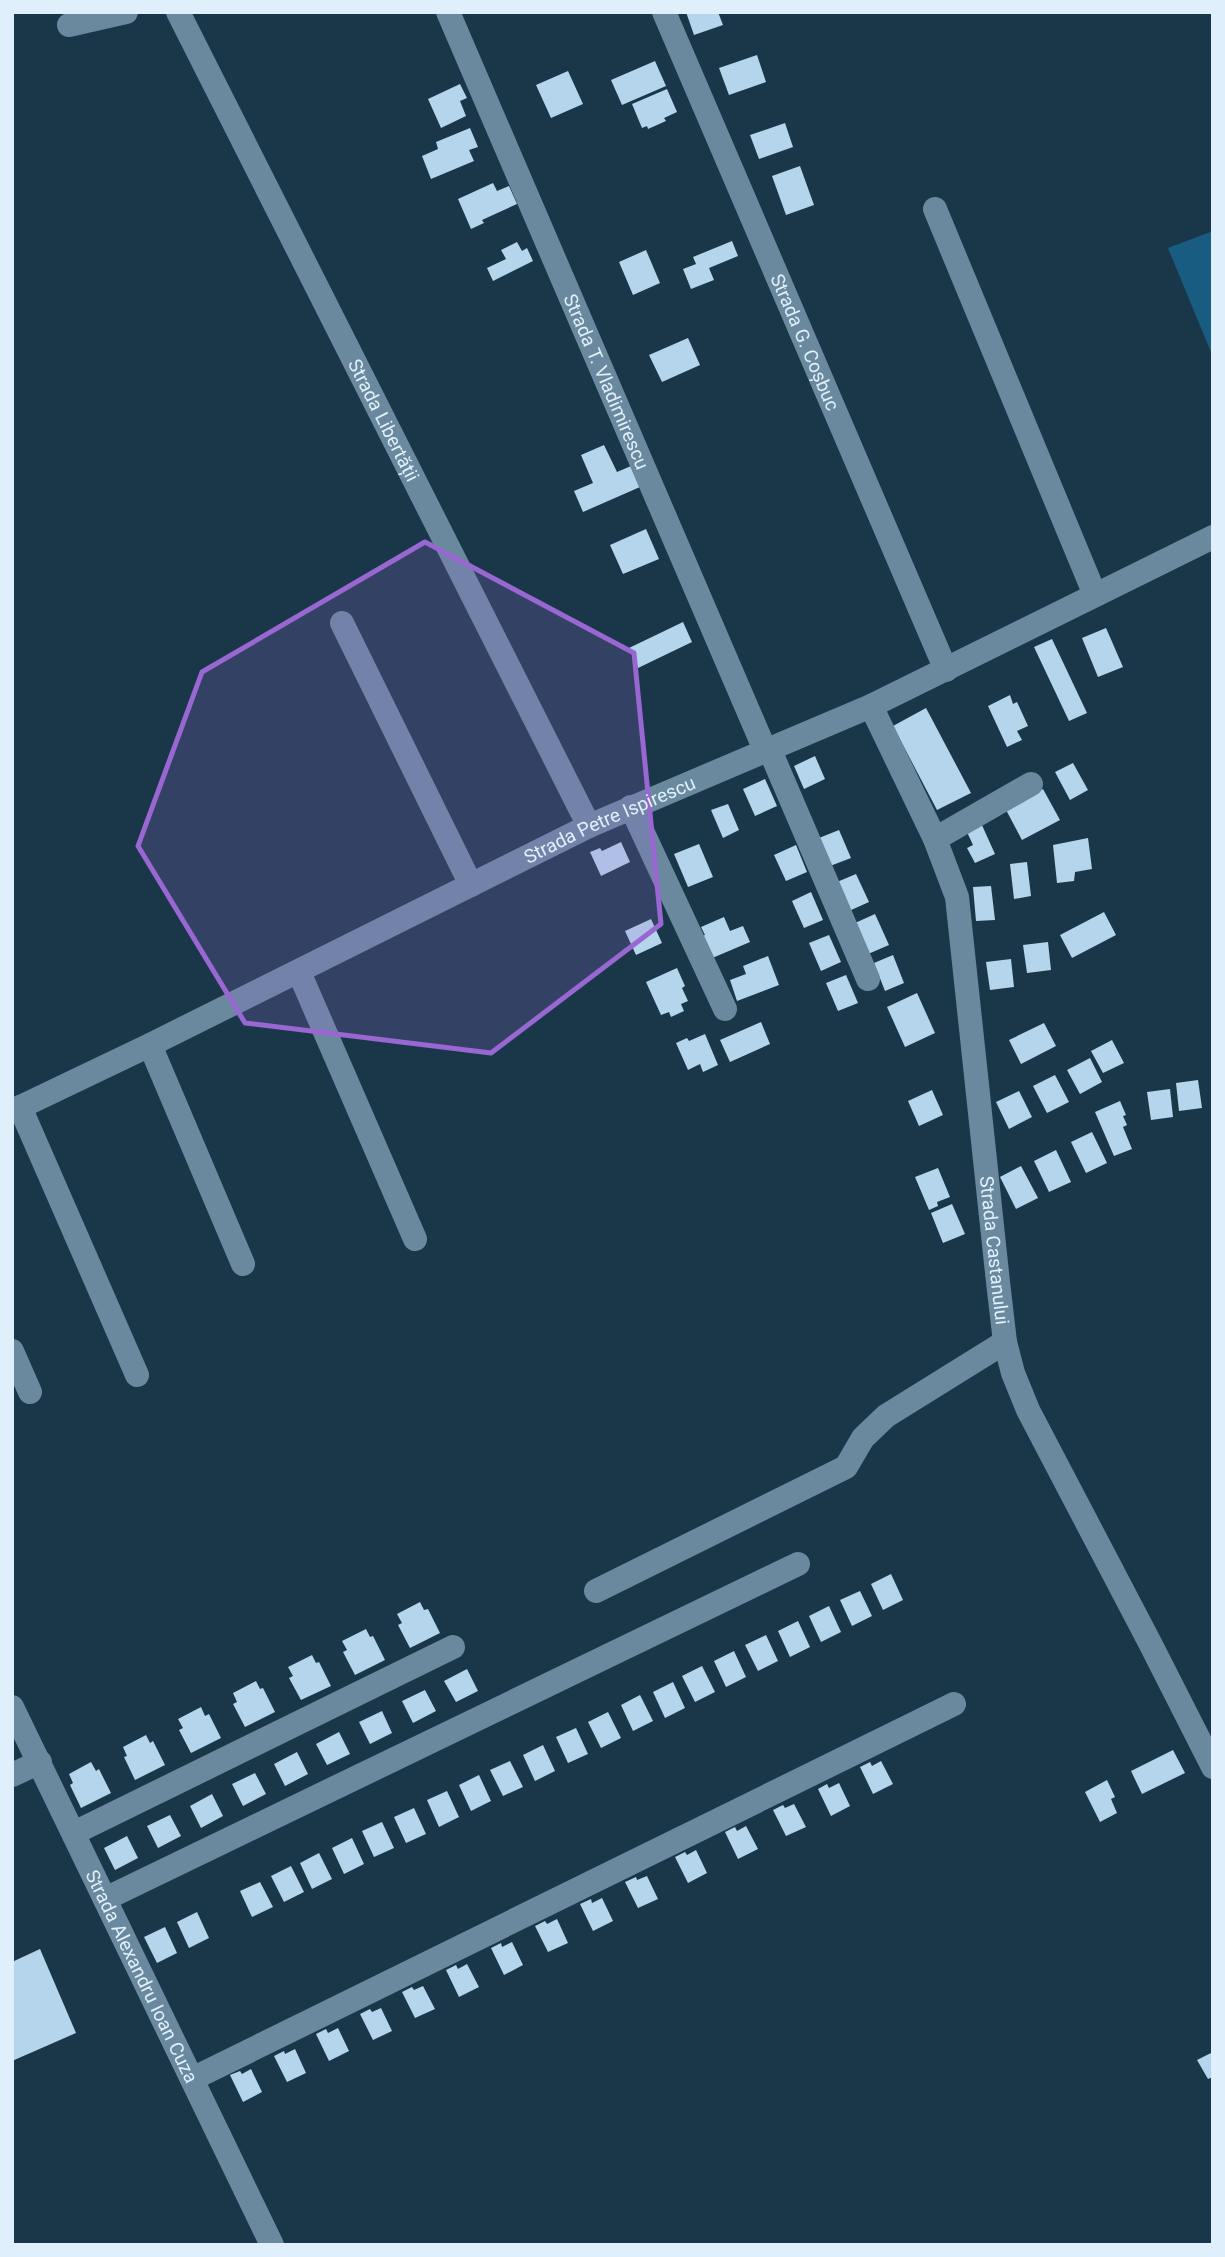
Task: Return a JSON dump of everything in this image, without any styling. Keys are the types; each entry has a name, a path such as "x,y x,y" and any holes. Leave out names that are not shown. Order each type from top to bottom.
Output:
{"street":[{"path":"69,26 126,12"},
{"name":"Strada Libertății","path":"178,12 589,826"},
{"name":"Strada T. Vladimirescu","path":"448,12 867,979"},
{"name":"Strada G. Coșbuc","path":"664,12 946,670"},
{"path":"935,209 1095,596"},
{"name":"Strada Petre Ispirescu","path":"16,1109 299,972 589,826 871,706 1213,537"},
{"path":"342,623 471,885"},
{"name":"Strada Castanului","path":"871,706 935,839 957,897 1005,1342 1013,1373 1028,1410 1150,1643 1204,1729 1213,1768"},
{"path":"935,839 1031,784"},
{"path":"631,807 724,1009"},
{"path":"299,972 415,1239"},
{"path":"150,1045 243,1265"},
{"path":"16,1109 137,1375"},
{"path":"596,1591 846,1467 863,1438 886,1416 1005,1342"},
{"path":"12,1351 30,1392"},
{"path":"105,1899 798,1564"},
{"path":"74,1833 453,1647"},
{"path":"192,2080 954,1704"},
{"name":"Strada Alexandru Ioan Cuza","path":"12,1707 272,2245"},
{"path":"12,1775 40,1762"}],"highlighted area":[{"path":"425,542 634,653 661,924 491,1053 245,1023 138,846 202,672"}],"shaded area":[{"path":"1213,231 1213,357 1168,248"}],"building":[{"path":"686,12 718,12 723,25 694,35"},
{"path":"757,55 766,82 729,95 719,68"},
{"path":"655,61 666,86 622,105 611,80"},
{"path":"568,71 583,104 551,118 536,85"},
{"path":"460,84 467,98 460,101 466,116 441,128 428,99"},
{"path":"667,89 677,112 664,118 666,121 648,129 647,126 642,128 632,104"},
{"path":"785,123 793,147 759,159 750,135"},
{"path":"470,128 478,147 469,150 474,161 431,179 422,156 438,149 436,142"},
{"path":"800,166 814,205 786,215 772,176"},
{"path":"493,183 497,191 509,186 517,204 482,220 484,223 471,229 458,199"},
{"path":"732,241 738,256 709,268 714,280 691,289 683,269 696,264 693,257"},
{"path":"517,242 522,251 527,248 533,261 493,281 487,268 506,259 501,250"},
{"path":"646,250 660,283 633,295 619,262"},
{"path":"688,338 700,365 662,382 649,355"},
{"path":"604,445 617,472 631,466 640,487 583,512 574,491 593,483 581,455"},
{"path":"646,529 659,559 623,574 610,545"},
{"path":"683,622 692,642 638,668 629,648"},
{"path":"1106,628 1123,667 1098,677 1082,638"},
{"path":"1052,639 1087,713 1069,721 1034,647"},
{"path":"1010,695 1013,704 1017,702 1028,726 1017,731 1022,740 1007,747 988,706"},
{"path":"926,708 971,793 937,810 893,726"},
{"path":"815,756 825,779 804,789 794,766"},
{"path":"1073,763 1088,790 1070,800 1055,772"},
{"path":"765,779 777,806 755,816 743,789"},
{"path":"1043,789 1060,820 1022,840 1005,808"},
{"path":"728,804 739,830 723,838 711,810"},
{"path":"981,823 995,854 975,863 967,848 973,845 966,830"},
{"path":"839,830 851,858 830,866 819,838"},
{"path":"1088,838 1092,869 1075,872 1074,881 1057,883 1053,845"},
{"path":"621,842 630,862 601,876 590,852 600,848 602,851"},
{"path":"699,844 713,877 688,887 674,854"},
{"path":"796,845 807,872 786,881 774,855"},
{"path":"1027,862 1031,896 1014,899 1010,864"},
{"path":"856,874 869,902 849,911 837,882"},
{"path":"991,886 995,920 976,921 973,887"},
{"path":"811,892 823,920 804,928 792,901"},
{"path":"1104,912 1116,935 1072,958 1060,935"},
{"path":"875,914 889,945 868,954 855,923"},
{"path":"724,917 730,931 743,926 750,942 710,959 700,937 705,935 701,927"},
{"path":"651,919 662,943 636,955 625,931"},
{"path":"829,935 841,962 821,971 809,943"},
{"path":"1048,942 1051,970 1027,973 1023,945"},
{"path":"893,955 904,983 885,991 874,963"},
{"path":"768,956 779,985 737,1001 730,980 746,974 743,966"},
{"path":"1011,959 1014,987 990,990 986,962"},
{"path":"677,968 688,1001 681,1004 684,1011 671,1017 669,1012 661,1015 646,982"},
{"path":"846,975 858,1003 838,1011 826,983"},
{"path":"917,993 935,1033 905,1047 887,1007"},
{"path":"761,1022 770,1044 730,1062 720,1040"},
{"path":"1044,1023 1056,1046 1021,1064 1009,1040"},
{"path":"705,1034 718,1065 703,1072 700,1064 688,1070 676,1043"},
{"path":"1112,1040 1124,1063 1103,1073 1091,1051"},
{"path":"1090,1058 1102,1082 1080,1094 1067,1070"},
{"path":"1055,1075 1069,1102 1047,1113 1033,1086"},
{"path":"1198,1080 1202,1108 1179,1111 1176,1083"},
{"path":"1170,1089 1173,1117 1151,1120 1147,1092"},
{"path":"932,1090 943,1115 919,1126 908,1101"},
{"path":"1019,1091 1032,1117 1009,1129 996,1102"},
{"path":"1120,1101 1126,1115 1123,1116 1127,1125 1123,1127 1132,1149 1114,1156 1095,1112"},
{"path":"1092,1132 1107,1163 1086,1173 1071,1142"},
{"path":"1056,1150 1071,1182 1049,1192 1034,1161"},
{"path":"1021,1166 1038,1198 1016,1209 1000,1177"},
{"path":"938,1168 950,1197 937,1202 938,1206 929,1210 915,1177"},
{"path":"952,1204 965,1234 943,1243 931,1213"},
{"path":"891,1574 903,1600 883,1610 871,1584"},
{"path":"860,1591 872,1616 852,1626 840,1600"},
{"path":"420,1602 424,1610 428,1609 440,1633 410,1648 398,1625 402,1623 397,1614"},
{"path":"829,1606 841,1632 821,1642 809,1616"},
{"path":"798,1621 810,1647 790,1657 778,1631"},
{"path":"366,1629 370,1637 373,1636 385,1660 355,1675 343,1652 347,1650 342,1641"},
{"path":"766,1635 778,1661 758,1671 745,1645"},
{"path":"734,1651 746,1677 726,1687 714,1661"},
{"path":"312,1655 316,1663 319,1662 331,1686 301,1700 289,1678 293,1676 288,1667"},
{"path":"702,1666 715,1692 695,1702 682,1676"},
{"path":"467,1669 478,1691 456,1702 444,1681"},
{"path":"256,1681 260,1689 263,1688 275,1712 245,1727 233,1704 237,1702 233,1693"},
{"path":"673,1682 685,1708 665,1718 653,1692"},
{"path":"425,1690 436,1711 413,1723 402,1701"},
{"path":"640,1695 653,1721 633,1731 621,1705"},
{"path":"201,1707 205,1716 209,1714 221,1738 191,1753 179,1730 183,1728 178,1719"},
{"path":"382,1711 392,1733 370,1744 359,1722"},
{"path":"608,1712 621,1738 601,1748 588,1722"},
{"path":"576,1728 588,1754 568,1763 556,1737"},
{"path":"339,1732 350,1754 327,1765 316,1744"},
{"path":"146,1735 150,1743 153,1741 165,1765 135,1780 124,1757 127,1756 123,1747"},
{"path":"543,1745 555,1771 535,1781 523,1755"},
{"path":"1173,1750 1185,1773 1142,1794 1131,1771"},
{"path":"297,1752 308,1774 285,1786 274,1764"},
{"path":"510,1761 523,1787 503,1796 490,1770"},
{"path":"881,1761 893,1784 873,1794 860,1767 870,1762 872,1766"},
{"path":"91,1762 96,1771 99,1769 111,1793 81,1808 70,1785 73,1783 69,1774"},
{"path":"255,1773 266,1794 243,1806 232,1784"},
{"path":"479,1775 491,1801 471,1811 459,1785"},
{"path":"1107,1780 1115,1797 1111,1799 1117,1813 1100,1822 1085,1792"},
{"path":"839,1783 850,1806 831,1816 818,1789 827,1784 829,1788"},
{"path":"447,1791 459,1817 439,1827 427,1800"},
{"path":"212,1794 223,1816 201,1828 190,1806"},
{"path":"794,1804 806,1827 786,1836 773,1810"},
{"path":"414,1808 426,1834 406,1843 394,1817"},
{"path":"170,1815 181,1836 158,1848 147,1826"},
{"path":"382,1822 394,1848 374,1857 362,1831"},
{"path":"746,1826 758,1849 738,1859 725,1832 735,1827 737,1831"},
{"path":"127,1836 138,1858 115,1870 104,1848"},
{"path":"352,1838 364,1864 344,1874 332,1848"},
{"path":"696,1850 707,1873 688,1883 675,1857"},
{"path":"319,1853 332,1879 312,1889 300,1863"},
{"path":"291,1866 304,1892 284,1902 271,1876"},
{"path":"647,1876 658,1899 638,1908 625,1882"},
{"path":"260,1882 273,1907 252,1917 240,1891"},
{"path":"602,1898 613,1921 593,1931 580,1904 591,1899 592,1903"},
{"path":"197,1912 209,1938 189,1948 177,1922"},
{"path":"557,1919 568,1943 548,1952 535,1926"},
{"path":"165,1927 177,1953 157,1963 144,1937"},
{"path":"512,1942 523,1965 504,1975 491,1948"},
{"path":"40,1949 76,2033 12,2061 12,1962"},
{"path":"467,1964 479,1987 459,1997 446,1970 456,1965 458,1969"},
{"path":"423,1986 435,2009 415,2018 402,1992"},
{"path":"381,2008 392,2031 373,2040 360,2014"},
{"path":"338,2028 349,2051 329,2061 316,2034 326,2029 328,2033"},
{"path":"295,2049 306,2073 287,2082 274,2056"},
{"path":"1213,2052 1213,2077 1208,2079 1197,2060"},
{"path":"251,2069 262,2092 243,2102 230,2075 240,2071 242,2074"}]}
